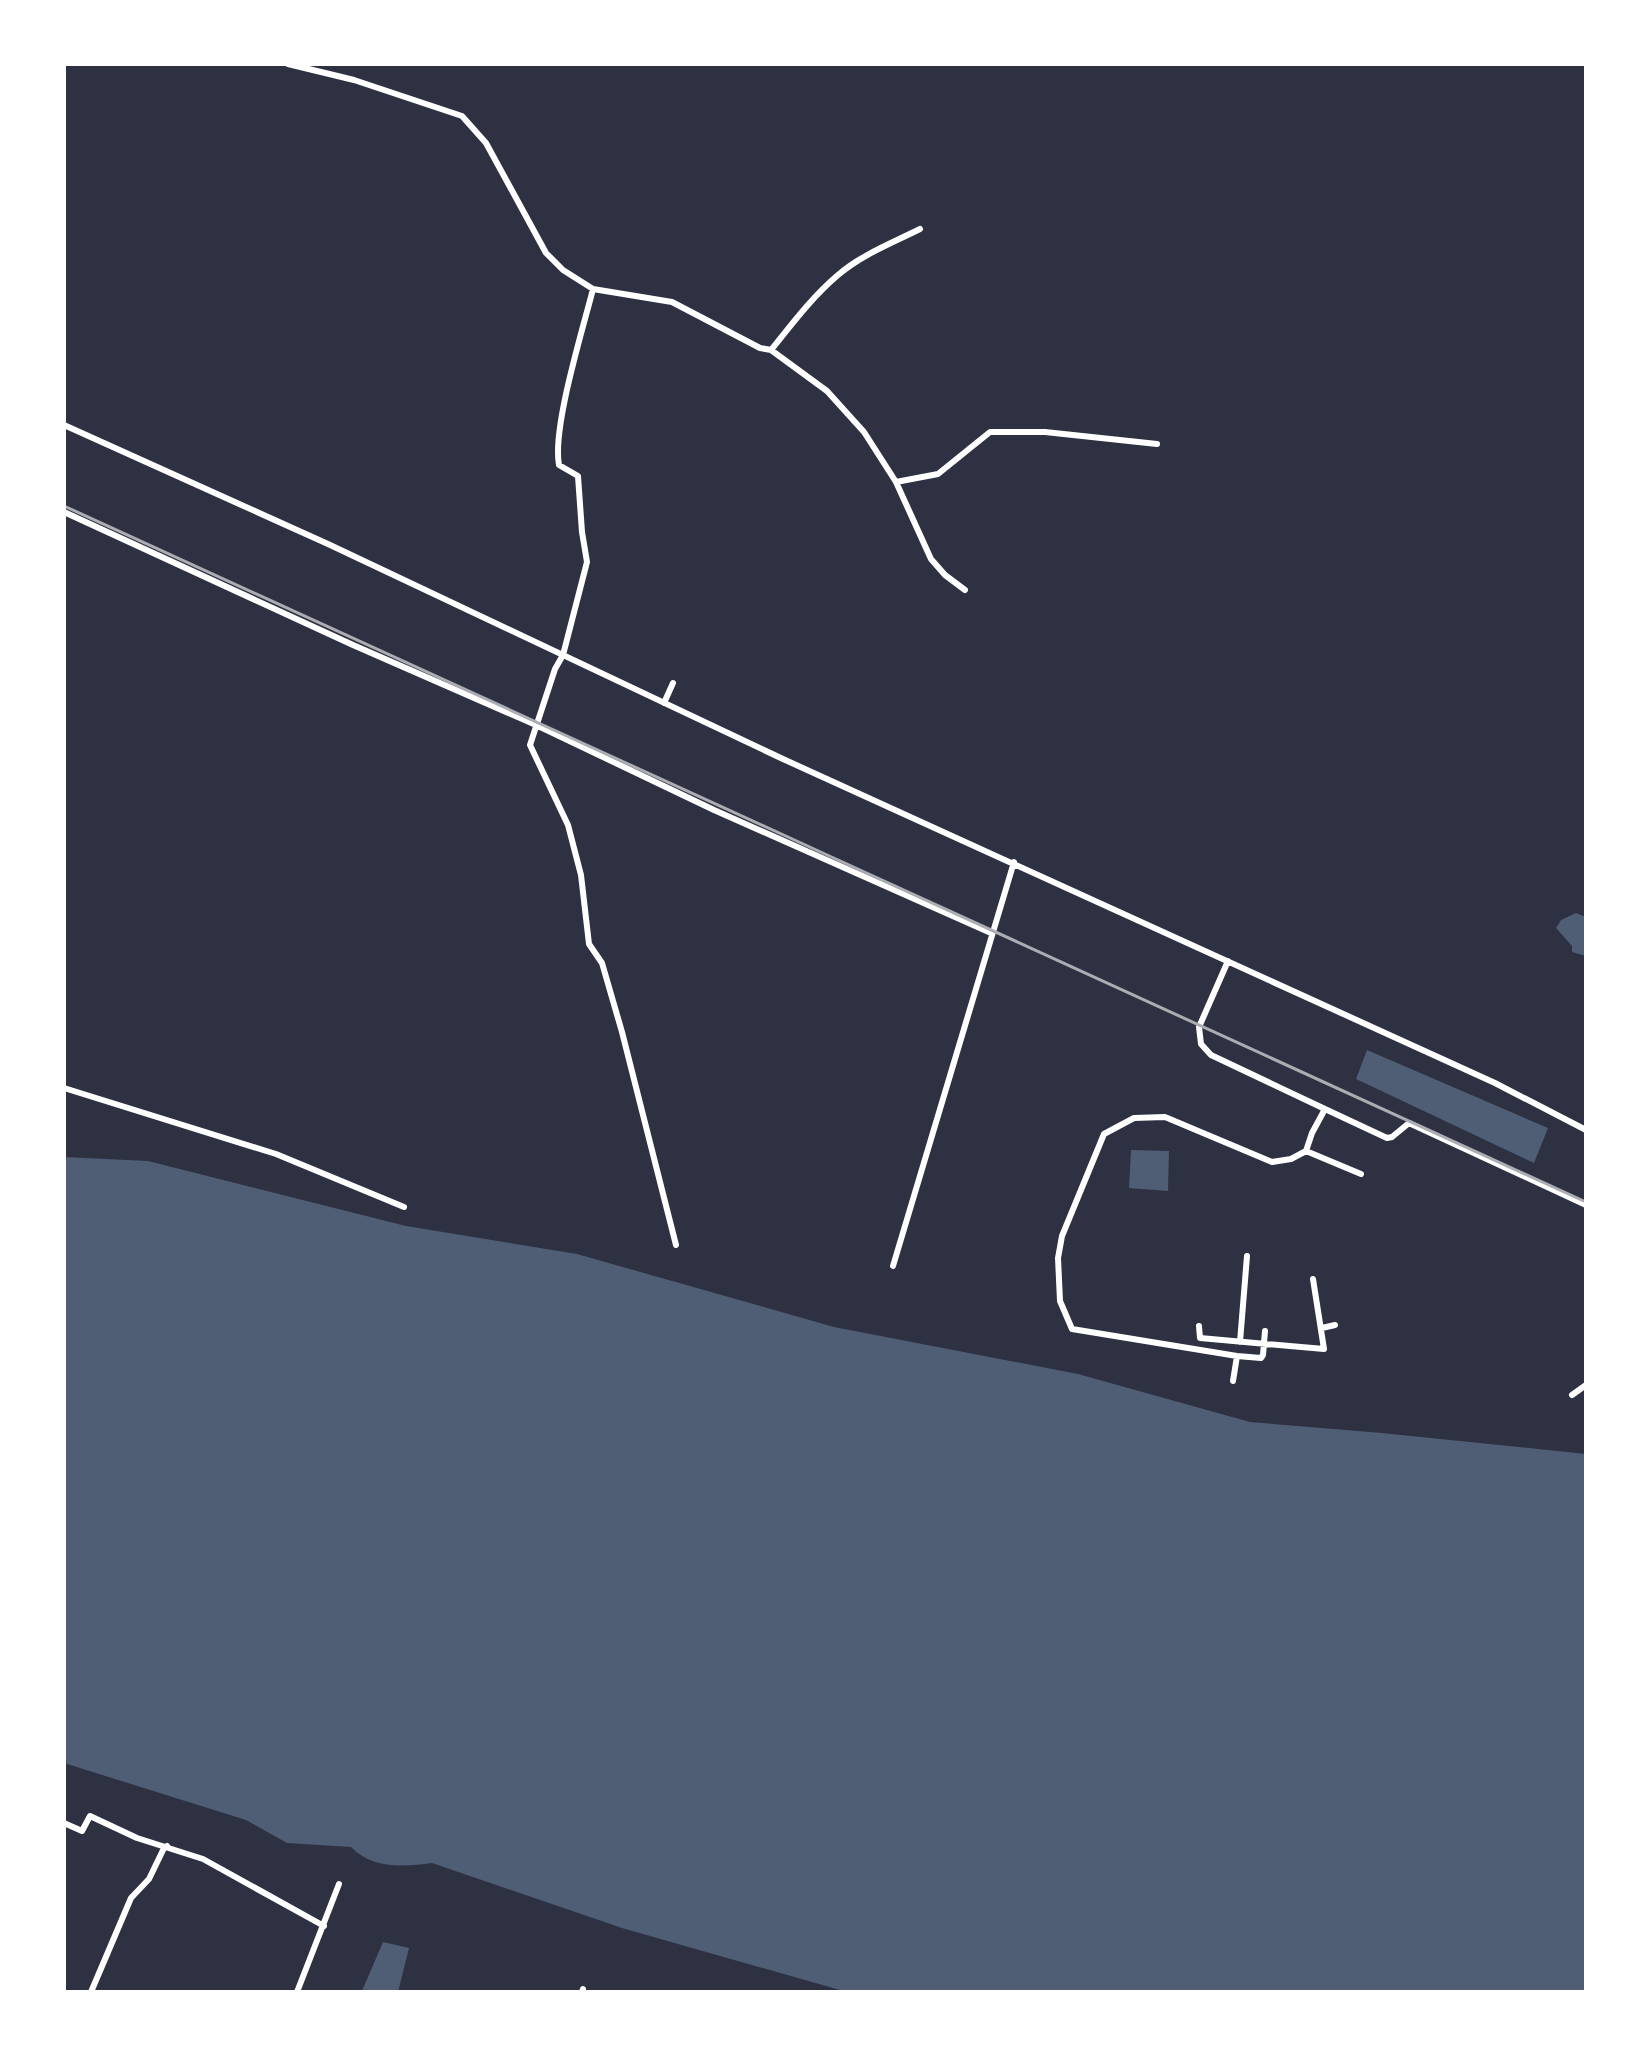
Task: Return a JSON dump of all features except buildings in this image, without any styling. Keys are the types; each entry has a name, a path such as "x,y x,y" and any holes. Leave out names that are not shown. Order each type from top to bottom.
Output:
{"street":[{"path":"288,64 354,80 462,116 486,143 546,253 563,270 593,289 672,302 760,348 771,350 827,391 864,432 896,482 931,559 965,590"},
{"path":"771,350 806,306 839,273 876,250 920,229"},
{"path":"593,289 564,408 558,457 559,465 578,476 587,562 563,655 555,669 530,745 568,825 581,875 589,944 602,963 622,1032 676,1245"},
{"path":"64,425 1495,1083 1586,1130"},
{"path":"896,482 938,474 990,432 1045,432 1157,444"},
{"path":"64,512 536,725 714,810 991,933"},
{"path":"664,703 673,683"},
{"path":"893,1266 1014,862"},
{"path":"1228,961 1199,1027 1201,1044 1211,1055 1387,1138 1409,1123 1586,1205"},
{"path":"64,1088 276,1154 404,1207"},
{"path":"1265,1331 1261,1358 1072,1329 1060,1301 1058,1258 1062,1236 1104,1134 1134,1118 1165,1117 1272,1162 1291,1159 1306,1151 1325,1109"},
{"path":"1306,1151 1361,1174"},
{"path":"1240,1342 1247,1256"},
{"path":"1199,1326 1200,1338 1324,1349 1313,1279"},
{"path":"1322,1328 1335,1325"},
{"path":"1233,1381 1237,1356"},
{"path":"1572,1395 1586,1385"},
{"path":"64,1823 82,1831 90,1816 137,1838 203,1859 324,1926"},
{"path":"91,1992 131,1898 149,1879 167,1846"},
{"path":"297,1992 339,1884"}],"water":[{"path":"1576,913 1586,917 1586,956 1572,952 1572,946 1556,928 1561,920"},
{"path":"1367,1050 1548,1128 1534,1163 1356,1079"},
{"path":"1131,1150 1169,1151 1168,1191 1129,1188"},
{"path":"64,1157 148,1161 406,1226 577,1254 834,1327 1078,1374 1250,1422 1586,1454 1586,1992 847,1992 622,1928 432,1863 389,1865 369,1859 351,1847 287,1843 246,1820 64,1763"},
{"path":"383,1942 409,1948 398,1992 362,1991"}],"railway":[{"path":"64,506 1586,1202"}]}
